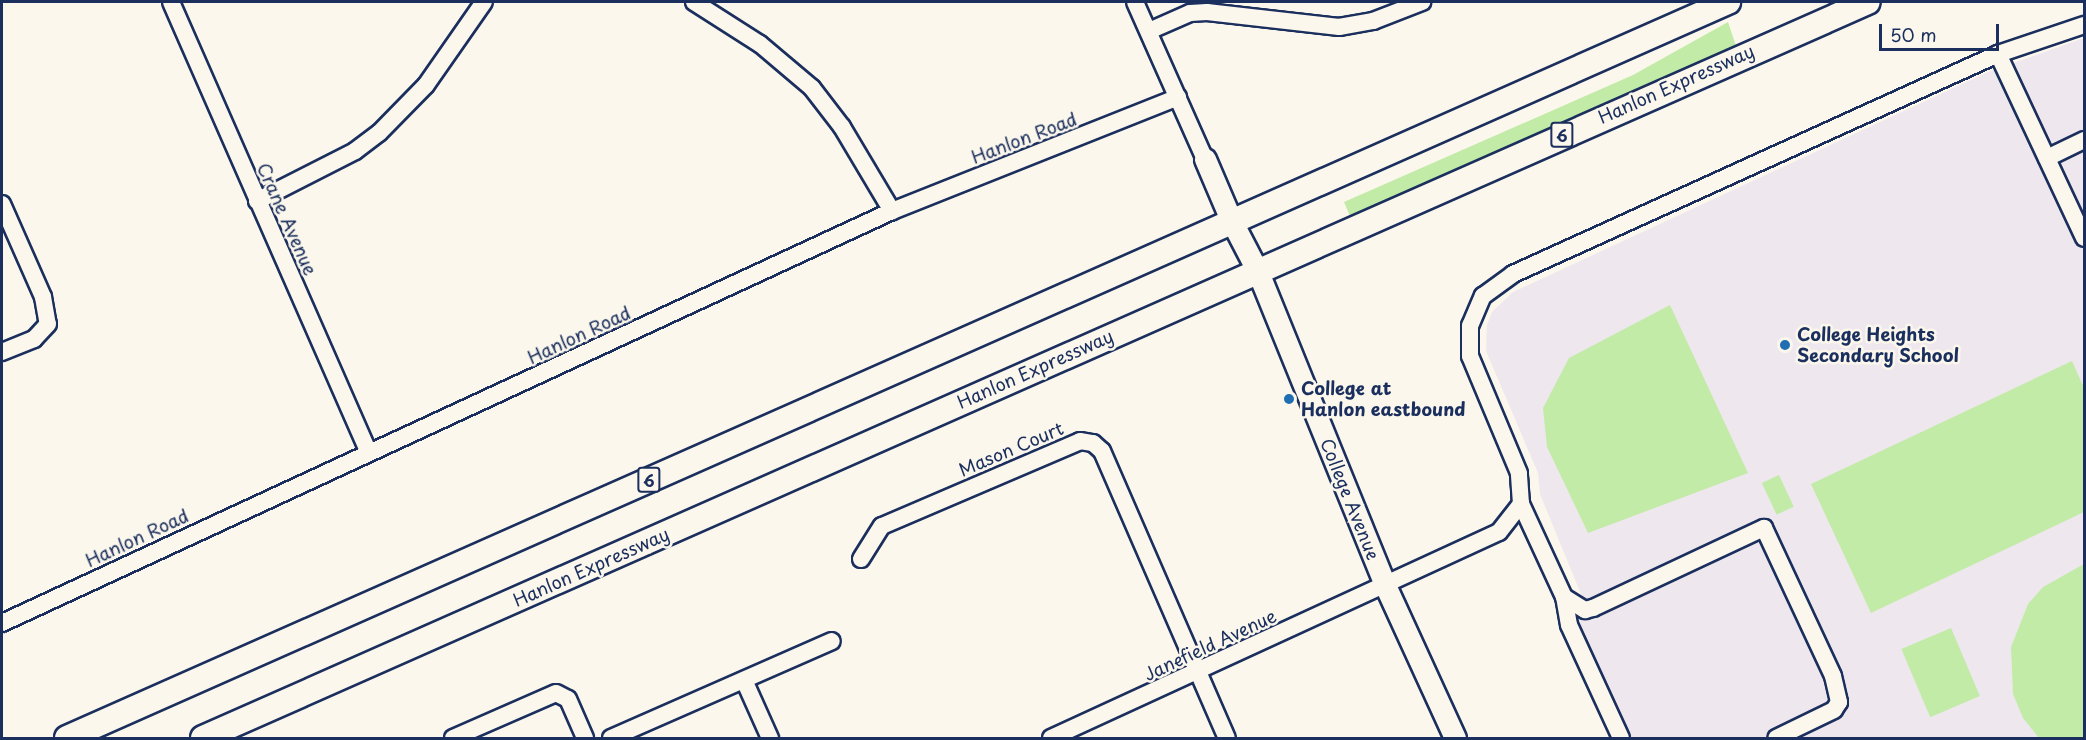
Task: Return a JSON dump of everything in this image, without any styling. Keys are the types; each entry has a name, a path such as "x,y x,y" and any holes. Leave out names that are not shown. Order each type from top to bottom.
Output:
{"highway":[{"name":"6","path":"67,738 1231,220 1728,2"},
{"name":"Hanlon Expressway","path":"203,738 1868,2"}],"main road":[{"name":"College Avenue","path":"1205,159 1231,220 1258,272 1385,585 1455,738"}],"street":[{"name":"Crane Avenue","path":"171,2 369,452"},
{"path":"257,201 355,151 379,133 426,85 484,2"},
{"path":"694,2 760,44 812,88 836,117 892,211"},
{"path":"1135,2 1205,159"},
{"path":"1149,31 1190,13 1207,12 1339,27 1373,21 1422,2"},
{"path":"1621,738 1569,625 1564,597 1521,504 1520,473 1470,356 1470,326 1484,296 1514,274 1998,54 2085,25"},
{"path":"1998,54 2085,238"},
{"name":"Hanlon Road","path":"2,623 892,211 1178,97"},
{"path":"2047,158 2085,140"},
{"path":"2,204 44,297 48,324 34,339 2,352"},
{"name":"Mason Court","path":"861,559 882,526 1080,441 1093,443 1102,451 1200,670 1227,738"},
{"name":"Janefield Avenue","path":"1051,738 1499,531 1521,504"},
{"path":"1564,597 1586,610 1593,608 1764,528 1833,676 1839,702 1834,710 1776,738"},
{"path":"611,738 832,640"},
{"path":"744,680 770,738"},
{"path":"453,738 556,693 568,699 585,738"}],"shaded area":[{"name":"College Heights Secondary School","path":"2084,38 2084,738 1614,738 1556,611 1583,599 1540,494 1538,473 1486,351 1487,325 1492,312 1513,292 1988,72"}],"green space":[{"path":"1728,22 1736,46 1350,216 1344,202 1633,75"},
{"path":"1670,305 1748,473 1588,533 1547,447 1543,408 1569,358"},
{"path":"2072,361 2084,388 2084,512 1871,613 1811,484"},
{"path":"1779,475 1794,507 1777,515 1762,483"},
{"path":"2084,564 2084,738 2039,738 2023,718 2013,694 2011,647 2028,604 2043,587"},
{"path":"1951,628 1980,696 1930,717 1901,649"}],"place":[{"name":"College Heights Secondary School","path":"1785,345"},
{"name":"College at Hanlon eastbound","path":"1289,399"}]}
